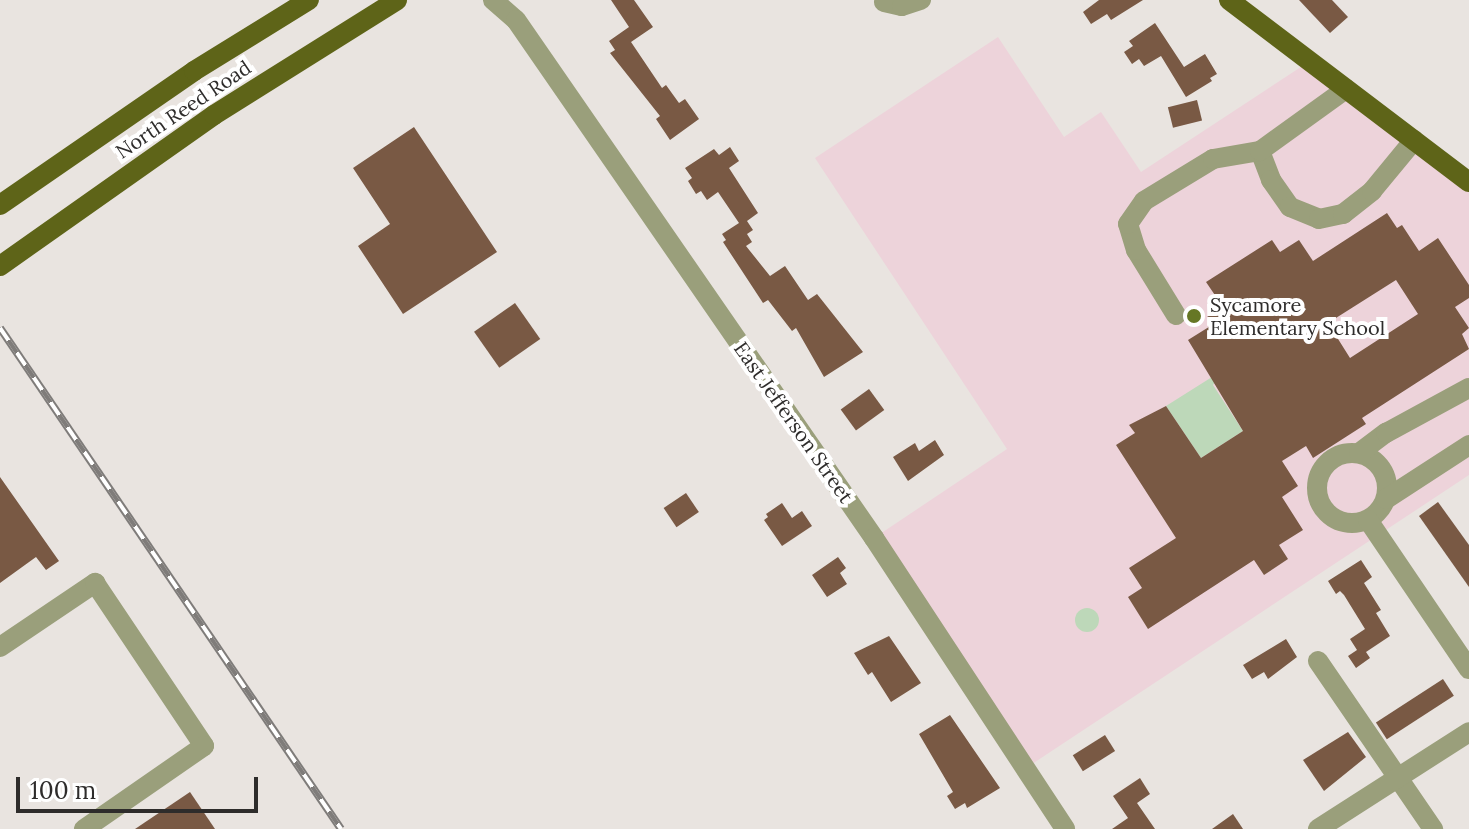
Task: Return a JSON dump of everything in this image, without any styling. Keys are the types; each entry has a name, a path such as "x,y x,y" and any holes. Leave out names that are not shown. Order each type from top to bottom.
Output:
{"main road":[{"name":"North Reed Road","path":"0,205 194,71 309,0"},
{"name":"North Reed Road","path":"0,266 214,115 397,0"},
{"path":"1229,0 1469,182"}],"street":[{"name":"East Jefferson Street","path":"493,0 515,10 874,538 1065,829"},
{"path":"884,2 902,6 921,0"},
{"path":"1176,315 1136,250 1128,224 1144,201 1165,184 1213,159 1260,151 1346,89"},
{"path":"1260,151 1271,180 1290,207 1319,219 1343,214 1372,191 1414,140"},
{"path":"1359,453 1386,433 1469,388"},
{"path":"1386,499 1388,487 1380,465 1359,453 1347,452 1326,464 1317,486 1324,509 1333,517 1344,522 1368,520 1386,499 1469,445"},
{"path":"1368,520 1469,669"},
{"path":"0,647 95,583 204,746 84,829"},
{"path":"1318,661 1433,829"},
{"path":"1318,829 1469,732"}],"shaded area":[{"name":"Sycamore Elementary School","path":"998,37 1064,137 1101,112 1141,172 1310,61 1469,182 1469,475 1026,768 874,538 1007,449 815,158"}],"green space":[{"path":"1212,377 1213,385 1243,431 1201,458 1166,406"},
{"path":"1087,608 1095,612 1099,620 1095,628 1087,632 1079,628 1075,620 1079,612"}],"building":[{"path":"611,0 634,0 653,27 631,42 662,88 666,85 679,103 685,99 699,119 670,140 656,119 660,116 610,53 615,50 609,41 629,27"},
{"path":"1099,0 1143,0 1111,20 1107,14 1091,24 1083,12"},
{"path":"1299,0 1332,0 1348,17 1330,33"},
{"path":"1155,23 1184,67 1205,54 1217,74 1210,78 1212,81 1186,97 1161,56 1144,66 1139,59 1132,64 1124,52 1133,46 1129,41"},
{"path":"1197,100 1202,120 1173,128 1168,107"},
{"path":"414,127 497,252 403,314 358,246 390,224 353,168"},
{"path":"730,147 739,161 729,168 758,213 747,221 753,230 747,234 752,242 746,246 770,276 785,266 808,300 817,294 863,352 824,377 796,328 792,331 768,300 763,303 723,242 726,240 722,234 739,223 718,192 707,200 701,191 696,194 688,181 692,178 685,168 714,149 719,155"},
{"path":"1387,213 1397,228 1402,225 1419,251 1438,238 1469,285 1469,298 1455,307 1469,328 1462,334 1469,349 1362,418 1366,424 1313,458 1306,446 1282,461 1298,486 1282,497 1303,530 1279,545 1288,559 1264,575 1254,560 1148,629 1128,597 1142,588 1129,568 1176,538 1116,445 1135,433 1129,425 1166,406 1201,458 1243,431 1188,340 1212,325 1207,317 1223,307 1206,282 1272,240 1280,252 1299,240 1313,261","holes":["1396,280 1418,314 1350,358 1328,323"]},
{"path":"515,303 540,339 499,368 474,332"},
{"path":"869,389 884,410 856,431 841,410"},
{"path":"935,440 944,455 908,481 893,457 915,443 919,451"},
{"path":"0,477 59,561 46,570 36,557 0,583"},
{"path":"686,493 699,512 676,527 664,508"},
{"path":"1438,502 1469,545 1469,587 1419,516"},
{"path":"782,503 792,518 802,511 812,526 782,546 764,520 768,517 766,514"},
{"path":"838,557 846,568 840,573 847,584 827,597 812,575"},
{"path":"1361,560 1372,577 1364,583 1381,610 1376,613 1390,636 1366,652 1370,658 1356,668 1348,656 1357,650 1350,639 1365,629 1344,595 1340,591 1336,594 1328,581"},
{"path":"889,636 921,683 891,702 872,672 868,675 854,653"},
{"path":"1286,639 1297,657 1268,679 1264,672 1252,679 1243,665"},
{"path":"1443,679 1454,696 1387,739 1376,723"},
{"path":"950,715 1000,788 967,808 965,803 955,809 947,796 953,792 919,734"},
{"path":"1348,732 1366,757 1324,791 1303,760"},
{"path":"1105,735 1115,751 1083,771 1073,755"},
{"path":"1140,778 1150,794 1137,803 1155,829 1112,829 1128,818 1113,796"},
{"path":"190,792 215,829 135,829"},
{"path":"1233,814 1243,829 1212,829"}],"railway":[{"path":"0,328 341,829"}],"place":[{"name":"Sycamore Elementary School","path":"1194,316"}]}
